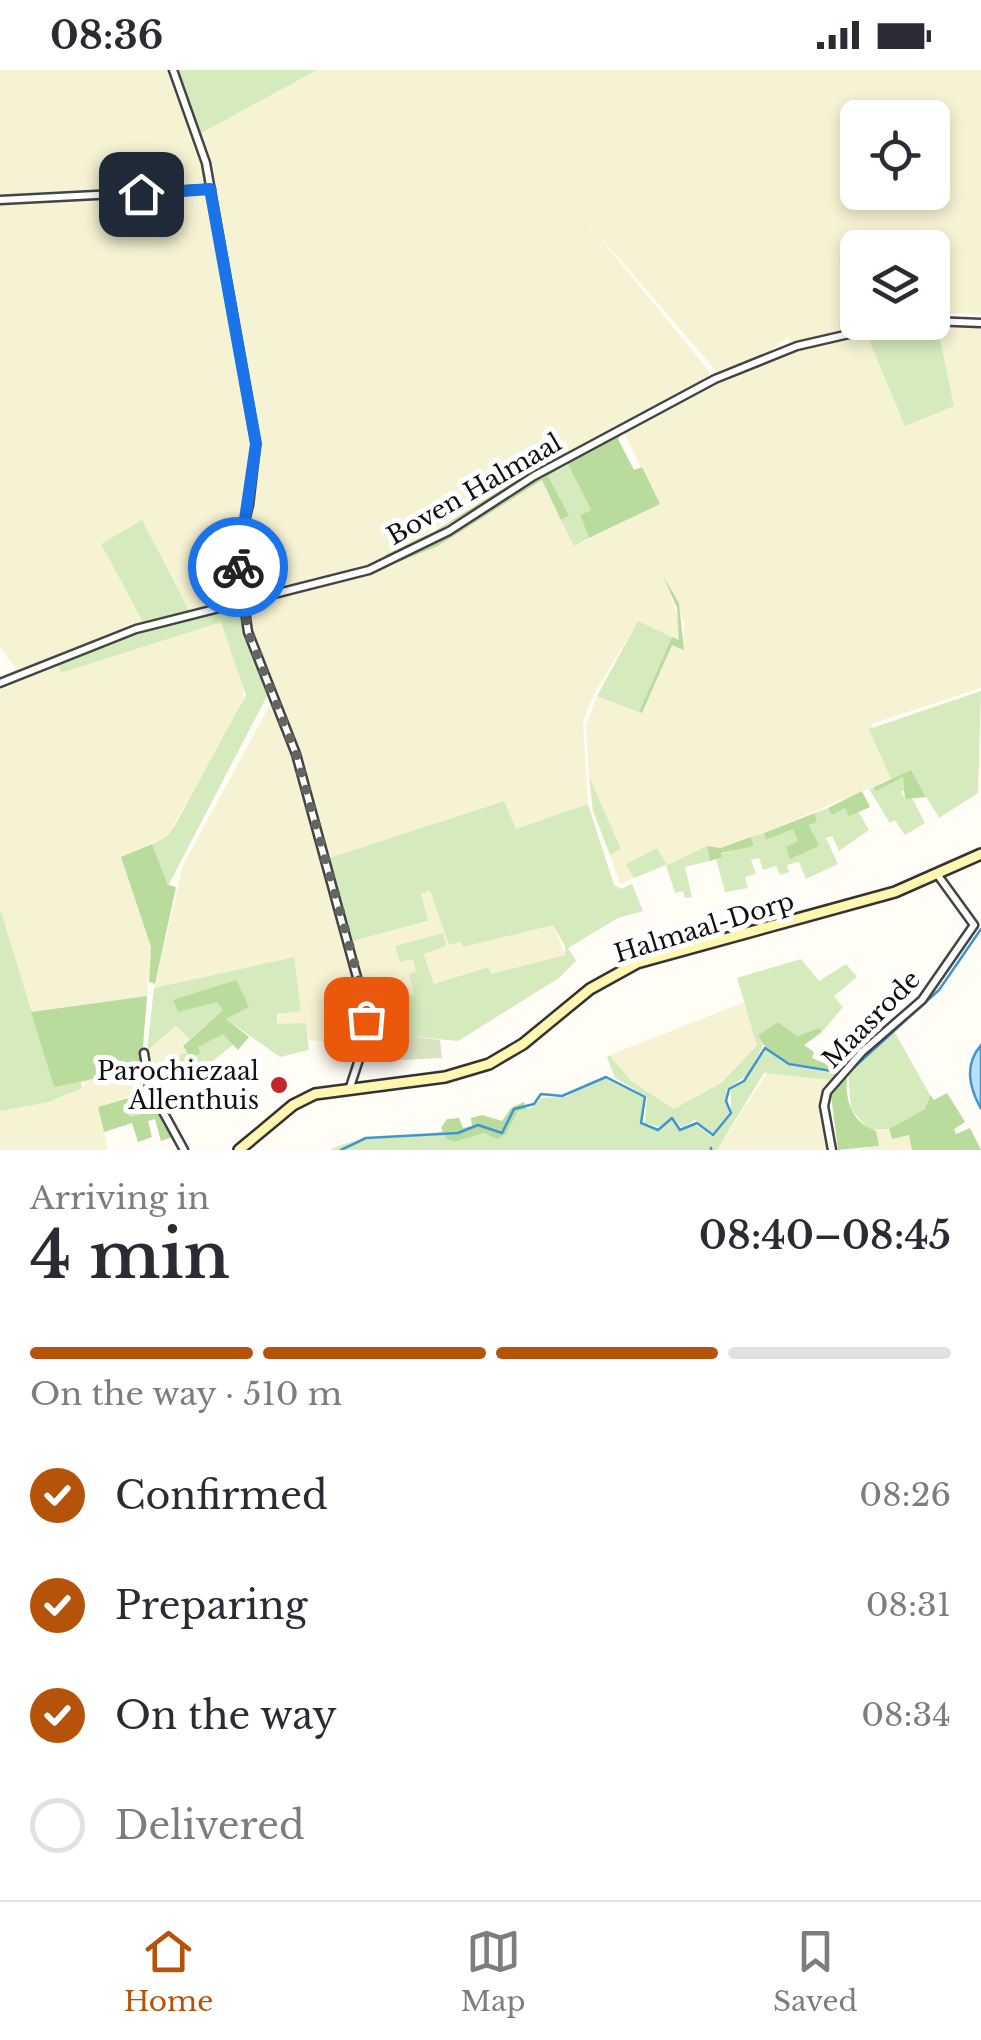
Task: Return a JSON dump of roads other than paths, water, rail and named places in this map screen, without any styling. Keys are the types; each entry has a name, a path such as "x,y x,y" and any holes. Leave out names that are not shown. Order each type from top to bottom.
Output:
{"street":[{"path":"173,70 206,163 256,444 237,554 242,600 254,652 296,754 360,984 366,1034 350,1088"},
{"path":"0,200 210,189"},
{"path":"950,321 981,323"},
{"name":"Boven Halmaal","path":"0,683 136,629 323,583 382,564 715,379 797,346 840,336"},
{"name":"Halmaal-Dorp","path":"239,1150 301,1100 350,1088 476,1069 523,1044 606,979 638,963 895,892 981,854"},
{"name":"Maasrode","path":"832,1150 824,1106 827,1092 862,1052 922,1000 978,923 938,874"},
{"path":"366,1034 381,1035"},
{"path":"144,1053 149,1086 184,1150"}],"water":[{"path":"981,1045 981,1109 970,1068"}],"waterway":[{"path":"851,1070 939,990 981,929"},
{"path":"341,1150 366,1138 458,1133 478,1125 502,1133 514,1109 534,1104 541,1094 562,1096 606,1077 645,1097 641,1123 658,1130 672,1118 680,1130 697,1123 713,1135 731,1113 726,1101 729,1089 744,1081 765,1048 789,1064 837,1072"}],"place":[{"name":"Parochiezaal Allenthuis","path":"279,1085"}]}
